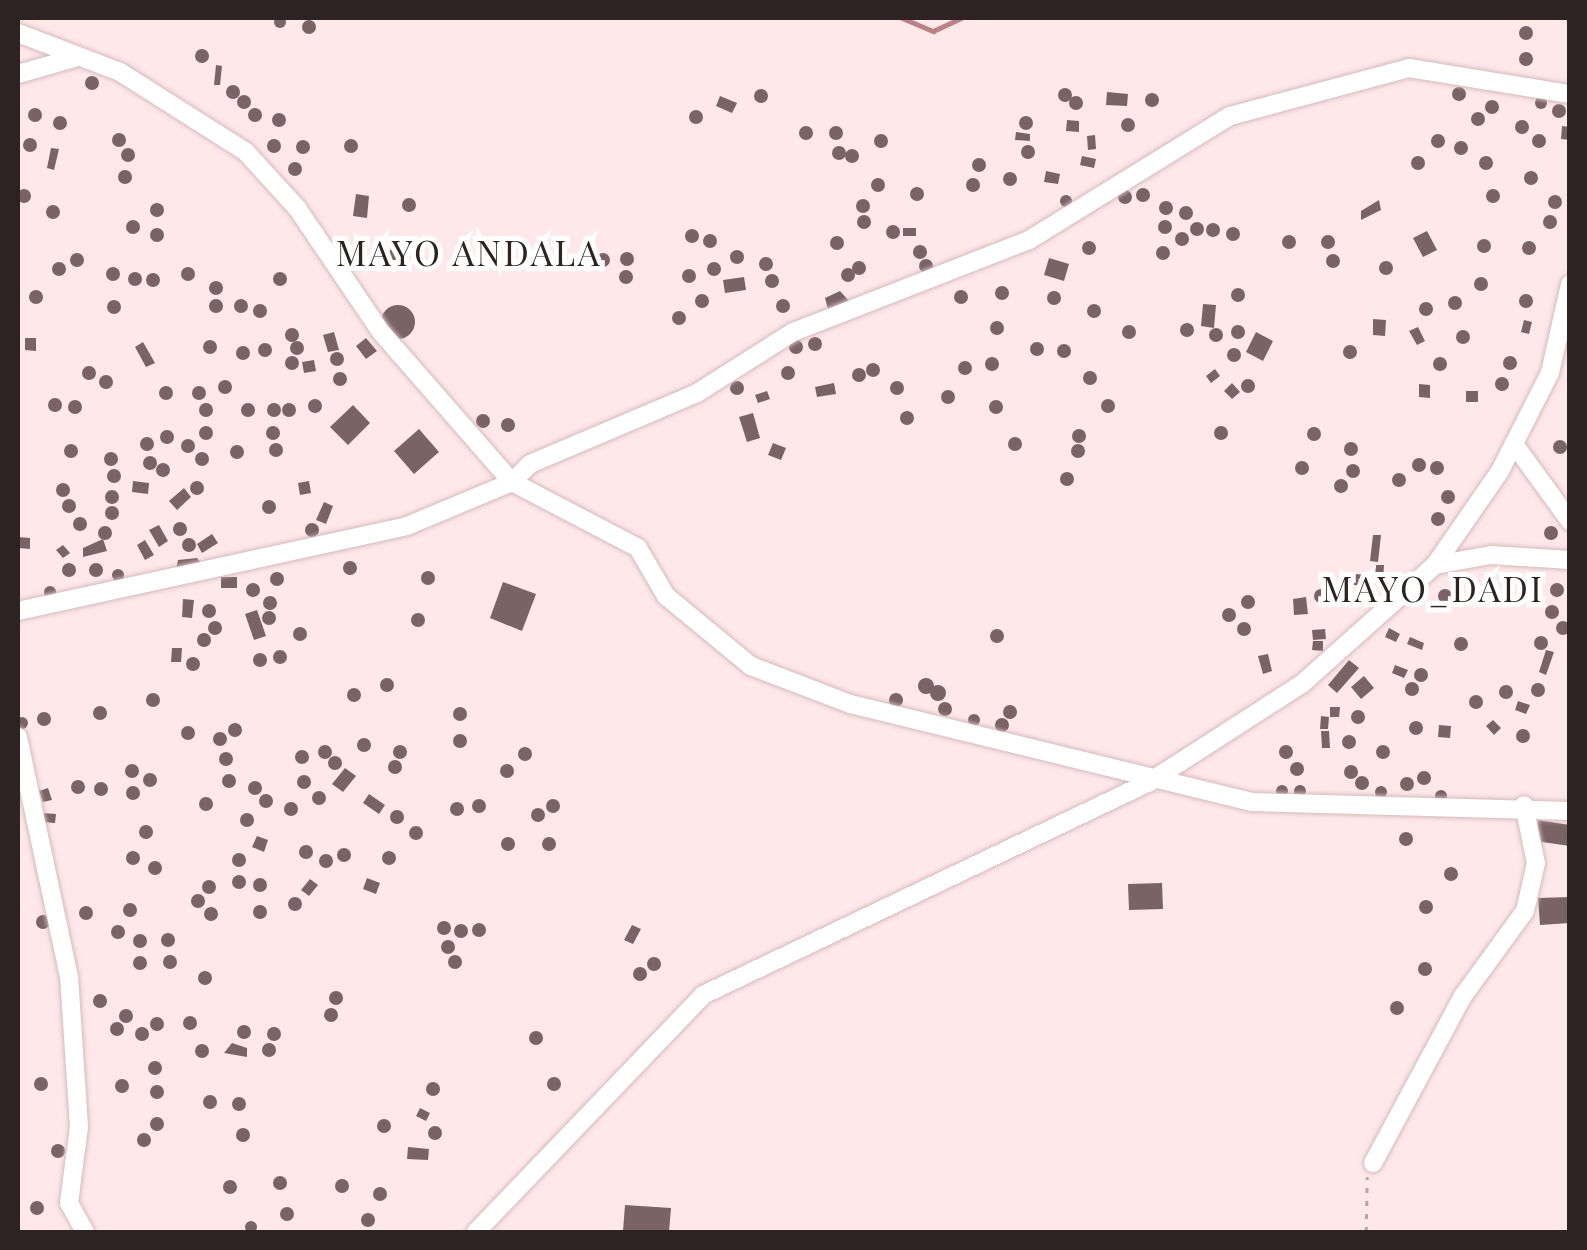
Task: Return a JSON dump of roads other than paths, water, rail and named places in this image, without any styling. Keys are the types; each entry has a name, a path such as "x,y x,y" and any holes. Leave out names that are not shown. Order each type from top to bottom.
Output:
{"street":[{"path":"18,33 120,72 246,152 297,208 381,332 512,482 638,548 666,596 752,666 850,704 1151,781 1252,802 1524,805 1570,811"},
{"path":"18,74 76,58"},
{"path":"18,611 407,526 512,482 530,464 697,393 793,332 1029,240 1230,116 1409,68 1570,94"},
{"path":"476,1232 704,995 1151,781 1304,683 1435,565 1514,444 1550,373 1570,284"},
{"path":"1514,444 1570,521"},
{"path":"1435,565 1491,555 1570,560"},
{"path":"18,737 69,976 79,1127 69,1203 84,1232"},
{"path":"1373,1163 1463,996 1525,911 1536,863 1524,805"}],"waterway":[{"path":"902,18 933,31 961,18"}],"district":[{"name":"MAYO ANDALA","path":"469,252"},
{"name":"MAYO_DADI","path":"1433,588"}]}
